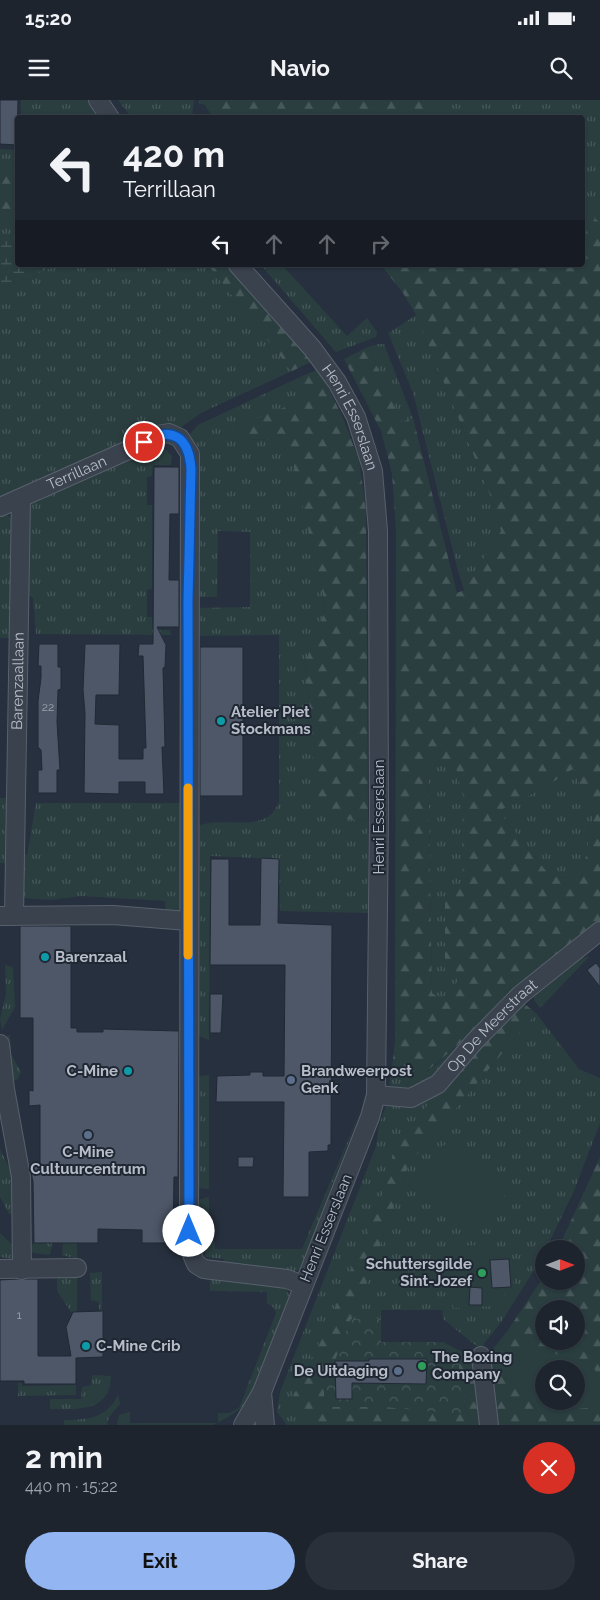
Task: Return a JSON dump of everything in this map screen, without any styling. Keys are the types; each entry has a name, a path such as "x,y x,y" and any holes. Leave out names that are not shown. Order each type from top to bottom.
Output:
{"street":[{"path":"98,100 108,115"},
{"name":"Henri Esserslaan","path":"240,267 312,348 338,382 356,417 373,472 378,531 379,842 376,1096 370,1117 262,1392 243,1425"},
{"name":"Terrillaan","path":"10,503 144,442 157,434 169,434 180,438 190,454 189,475"},
{"path":"144,442 165,444 180,453 189,475 189,1246 196,1264 204,1269 287,1279 303,1285"},
{"name":"Barenzaallaan","path":"7,916 15,864 20,527 10,503"},
{"path":"7,916 113,916 188,920"},
{"name":"Op De Meerstraat","path":"376,1096 411,1098 438,1084 474,1042 520,995 600,931"},
{"path":"0,1044 4,1089 21,1176 22,1270"},
{"path":"0,1269 77,1268"},
{"path":"481,1356 489,1425"},
{"name":"Henri Esserslaan","path":"262,1392 265,1425"}],"green space":[{"path":"21,100 87,100 96,115 21,115"},
{"path":"118,100 194,100 192,115 129,115"},
{"path":"199,100 436,100 445,115 211,115 205,105 199,103"},
{"path":"436,100 600,100 600,222 585,212 585,115 445,115"},
{"path":"0,149 15,150 15,166 13,169 0,171"},
{"path":"15,166 15,213 0,210 0,171 12,169"},
{"path":"0,210 15,213 15,234 0,234"},
{"path":"585,212 600,222 600,923 426,1072 392,1068 395,1041 396,531 392,474 381,431 344,359 368,347 402,422 413,418 457,593 464,590 501,531 490,495 416,315 403,293 383,267 585,267","holes":["454,761 463,796 462,862 464,885 445,901 445,976 461,975 450,994 439,998 432,993 428,765","573,769 594,814 582,877 577,879 550,876 503,817 495,813 542,789"]},
{"path":"0,234 15,234 15,267 52,267 0,290"},
{"path":"52,267 210,267 292,371 201,413 177,430 0,500 0,290"},
{"path":"210,267 229,267 313,361 292,371"},
{"path":"263,267 284,267 347,336 367,318 377,332 376,337 336,352"},
{"path":"416,315 490,495 501,531 464,590 413,393 388,333"},
{"path":"384,344 413,418 402,423 368,347"},
{"path":"319,369 343,418 359,460 366,510 368,821 343,819 314,807 311,719 305,663 326,608 293,463 279,440 241,439 238,426 310,397 300,377"},
{"path":"300,377 311,397 238,426 241,439 279,440 293,463 326,608 305,663 311,719 343,819 368,821 368,913 280,911 279,859 210,856 209,1040 196,1035 195,832 198,826 209,823 256,821 266,818 273,812 279,801 279,635 194,636 194,608 250,607 250,532 218,531 217,597 194,597 189,435 198,425"},
{"path":"153,447 163,447 172,456 171,465 153,465 152,476 147,477 147,505 152,505 152,589 147,590 147,617 152,617 153,630 170,630 171,635 36,634 33,598 23,591 24,511 30,499"},
{"path":"2,513 10,517 15,525 10,638 0,638 0,514"},
{"path":"454,761 463,796 542,789 573,769 594,814 582,877 577,879 550,876 504,818 461,975 450,994 439,999 432,993 428,764"},
{"path":"0,798 8,798 11,864 0,863"},
{"path":"36,803 184,803 184,916 166,915 165,901 81,896 51,900 22,898 20,855 27,855"},
{"path":"589,957 540,1008 534,1000 534,992 576,958"},
{"path":"5,965 13,967 15,1007 2,1030 0,1018 6,994"},
{"path":"522,1002 536,1013 409,1164 371,1271 324,1389 325,1407 387,1407 467,1414 456,1349 474,1357 486,1425 301,1425 293,1397 333,1312 385,1188 385,1170 411,1125 434,1097"},
{"path":"536,1013 579,1069 600,1078 600,1123 574,1191 550,1240 535,1240 535,1269 502,1321 480,1349 443,1319 442,1310 381,1310 381,1319 351,1319 371,1271 409,1164"},
{"path":"476,1029 435,1079 412,1090 391,1088 389,1083 392,1068 427,1072"},
{"path":"10,1035 11,1054 21,1072 18,1079 6,1083 3,1038"},
{"path":"209,1075 209,1189 199,1188 194,1184 195,1081 200,1076"},
{"path":"439,1091 385,1170 385,1188 333,1312 294,1397 301,1425 287,1425 277,1412 280,1392 376,1146 379,1125 386,1106 422,1100"},
{"path":"361,1109 300,1269 292,1273 223,1266 224,1259 205,1257 205,1248 200,1247 200,1234 195,1230 196,1205 201,1199 209,1197 209,1241 215,1242 215,1249 302,1249"},
{"path":"454,1136 507,1193 466,1232 413,1175"},
{"path":"0,1149 15,1180 11,1182 15,1213 9,1214 0,1197"},
{"path":"600,1157 600,1425 494,1425 486,1362 491,1351 506,1333 535,1290 585,1290 585,1240 562,1240"},
{"path":"0,1233 18,1250 14,1259 0,1257"},
{"path":"34,1243 52,1243 50,1255 33,1253 30,1248"},
{"path":"63,1243 77,1243 77,1259 62,1255"},
{"name":"Schuttersgilde Sint-Jozef","path":"490,1245 492,1258 512,1257 514,1288 506,1288 505,1295 496,1306 453,1308 450,1246"},
{"path":"102,1272 102,1311 99,1311 99,1302 91,1300 90,1273"},
{"path":"77,1275 77,1312 71,1312 57,1291 57,1277"},
{"path":"210,1276 286,1288 289,1295 270,1351 250,1396 238,1410 218,1422 218,1413 229,1413 239,1408 276,1313 273,1307 267,1303 267,1292 210,1291"},
{"path":"351,1319 381,1319 381,1342 443,1342 456,1349 467,1415 387,1407 324,1407 324,1389"},
{"path":"533,1348 579,1360 535,1360 535,1408 505,1376 506,1351"},
{"path":"585,1361 591,1363 600,1379 600,1397 585,1408"},
{"path":"92,1375 111,1376 105,1397 98,1403 81,1408 50,1409 50,1399 81,1399 82,1387 91,1385"},
{"path":"18,1383 22,1383 22,1386 76,1385 76,1395 18,1396"},
{"path":"118,1395 120,1404 109,1417 107,1425 64,1425 64,1420 89,1418 102,1413 114,1403"},
{"path":"130,1412 130,1423 217,1423 213,1425 117,1425 119,1415"}],"building":[{"path":"0,100 18,100 18,115 15,115 15,145 0,144"},
{"path":"154,467 179,467 179,514 170,514 169,580 179,580 179,627 157,627 166,645 165,667 163,668 165,747 162,747 164,794 145,794 145,782 119,782 119,794 84,793 85,713 83,690 85,644 120,644 119,695 96,695 95,724 119,725 119,759 143,759 143,748 146,748 143,656 138,656 139,644 153,644"},
{"path":"39,644 58,644 58,667 61,667 61,689 58,690 57,722 60,770 57,770 57,793 38,793 38,770 42,770 41,750 38,747 38,701 41,678 41,666 38,666"},
{"name":"Atelier Piet Stockmans","path":"200,647 243,647 243,796 200,796"},
{"path":"261,858 279,859 278,923 332,925 331,1145 328,1145 328,1151 309,1152 309,1197 283,1197 284,1102 216,1102 217,1076 250,1075 250,1072 263,1072 263,1076 284,1076 285,965 210,965 211,859 229,859 229,925 260,925"},
{"path":"20,926 71,926 71,1028 77,1028 77,1032 103,1032 103,1029 179,1031 178,1177 174,1177 173,1243 142,1243 142,1230 98,1229 98,1243 34,1243 33,1182 30,1167 40,1166 40,1105 29,1106 29,1090 33,1091 33,1018 20,1018"},
{"path":"596,963 600,968 600,987 587,970"},
{"path":"210,994 223,994 221,1033 210,1033"},
{"path":"238,1157 254,1157 253,1167 238,1167"},
{"path":"509,1259 511,1287 492,1288 490,1260"},
{"path":"38,1279 38,1356 71,1356 66,1327 73,1312 103,1311 103,1357 76,1358 76,1384 24,1384 24,1381 0,1381 0,1280"},
{"path":"470,1287 482,1288 482,1305 469,1305"},
{"path":"369,1359 427,1359 426,1384 352,1383 352,1399 336,1399 335,1361 369,1361"}],"slow traffic":[{"path":"188,788 188,955"}],"place":[{"name":"Atelier Piet Stockmans","path":"221,721"},
{"name":"Barenzaal","path":"45,957"},
{"name":"C-Mine","path":"128,1071"},
{"name":"Brandweerpost Genk","path":"291,1080"},
{"name":"C-Mine Cultuurcentrum","path":"88,1135"},
{"name":"Schuttersgilde Sint-Jozef","path":"482,1273"},
{"name":"C-Mine Crib","path":"86,1346"},
{"name":"The Boxing Company","path":"422,1366"},
{"name":"De Uitdaging","path":"398,1371"}],"route":[{"path":"144,442 157,434 169,434 180,438 190,454 191,469 189,475 188,601 189,1231"}]}
